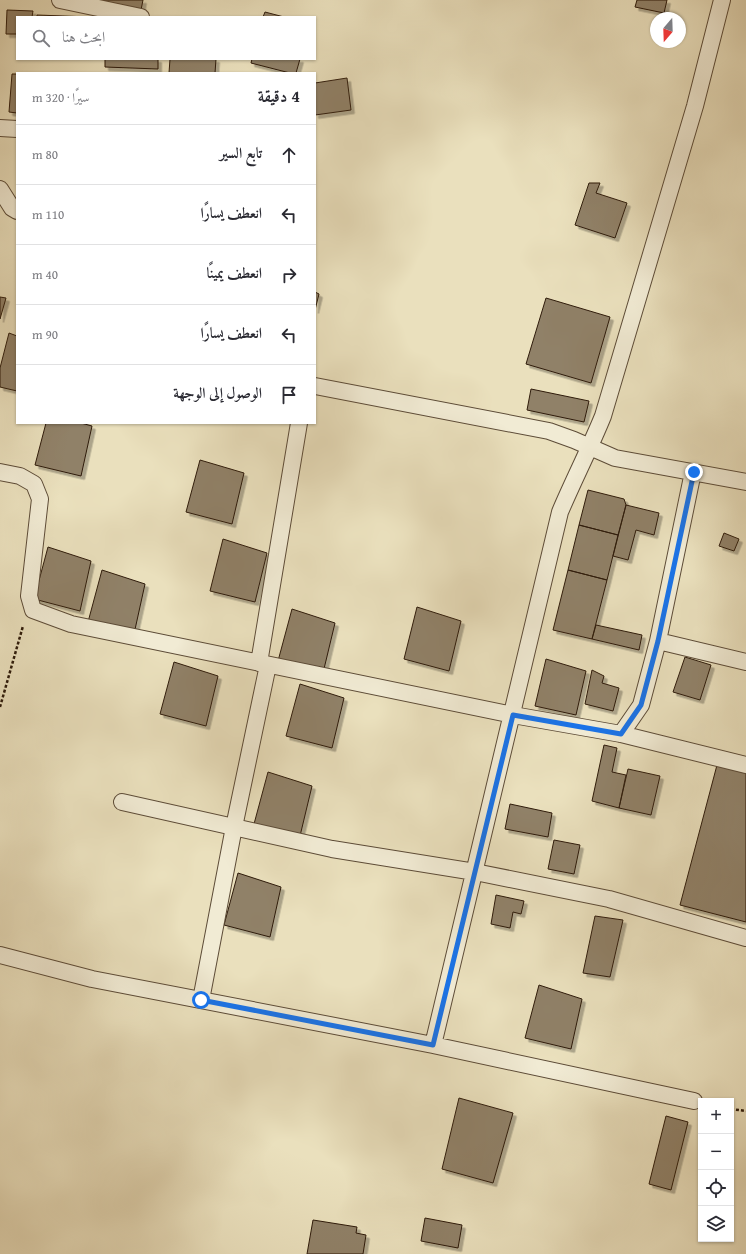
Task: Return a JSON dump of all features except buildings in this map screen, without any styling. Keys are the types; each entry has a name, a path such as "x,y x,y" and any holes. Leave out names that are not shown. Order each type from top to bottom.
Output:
{"street":[{"path":"60,0 136,16"},
{"path":"433,1045 513,715 560,512 577,472 590,448 603,416 693,114 722,0"},
{"path":"0,128 16,129"},
{"path":"0,189 12,208 16,210"},
{"path":"316,386 549,432 574,440 615,458 746,482"},
{"path":"201,1000 264,664 299,424"},
{"path":"0,472 20,476 34,484 40,499 29,596 33,610 71,624 513,715 621,734 746,765"},
{"path":"621,734 641,705 658,641 694,472"},
{"path":"658,641 746,662"},
{"path":"122,802 332,849 475,872 609,899 746,938"},
{"path":"0,955 92,979 433,1045 694,1101"}],"path":[{"path":"0,707 22,629 33,610"},
{"path":"734,1109 746,1111"}],"route":[{"path":"201,1000 433,1045 513,715 621,734 641,705 658,641 694,472"}]}
